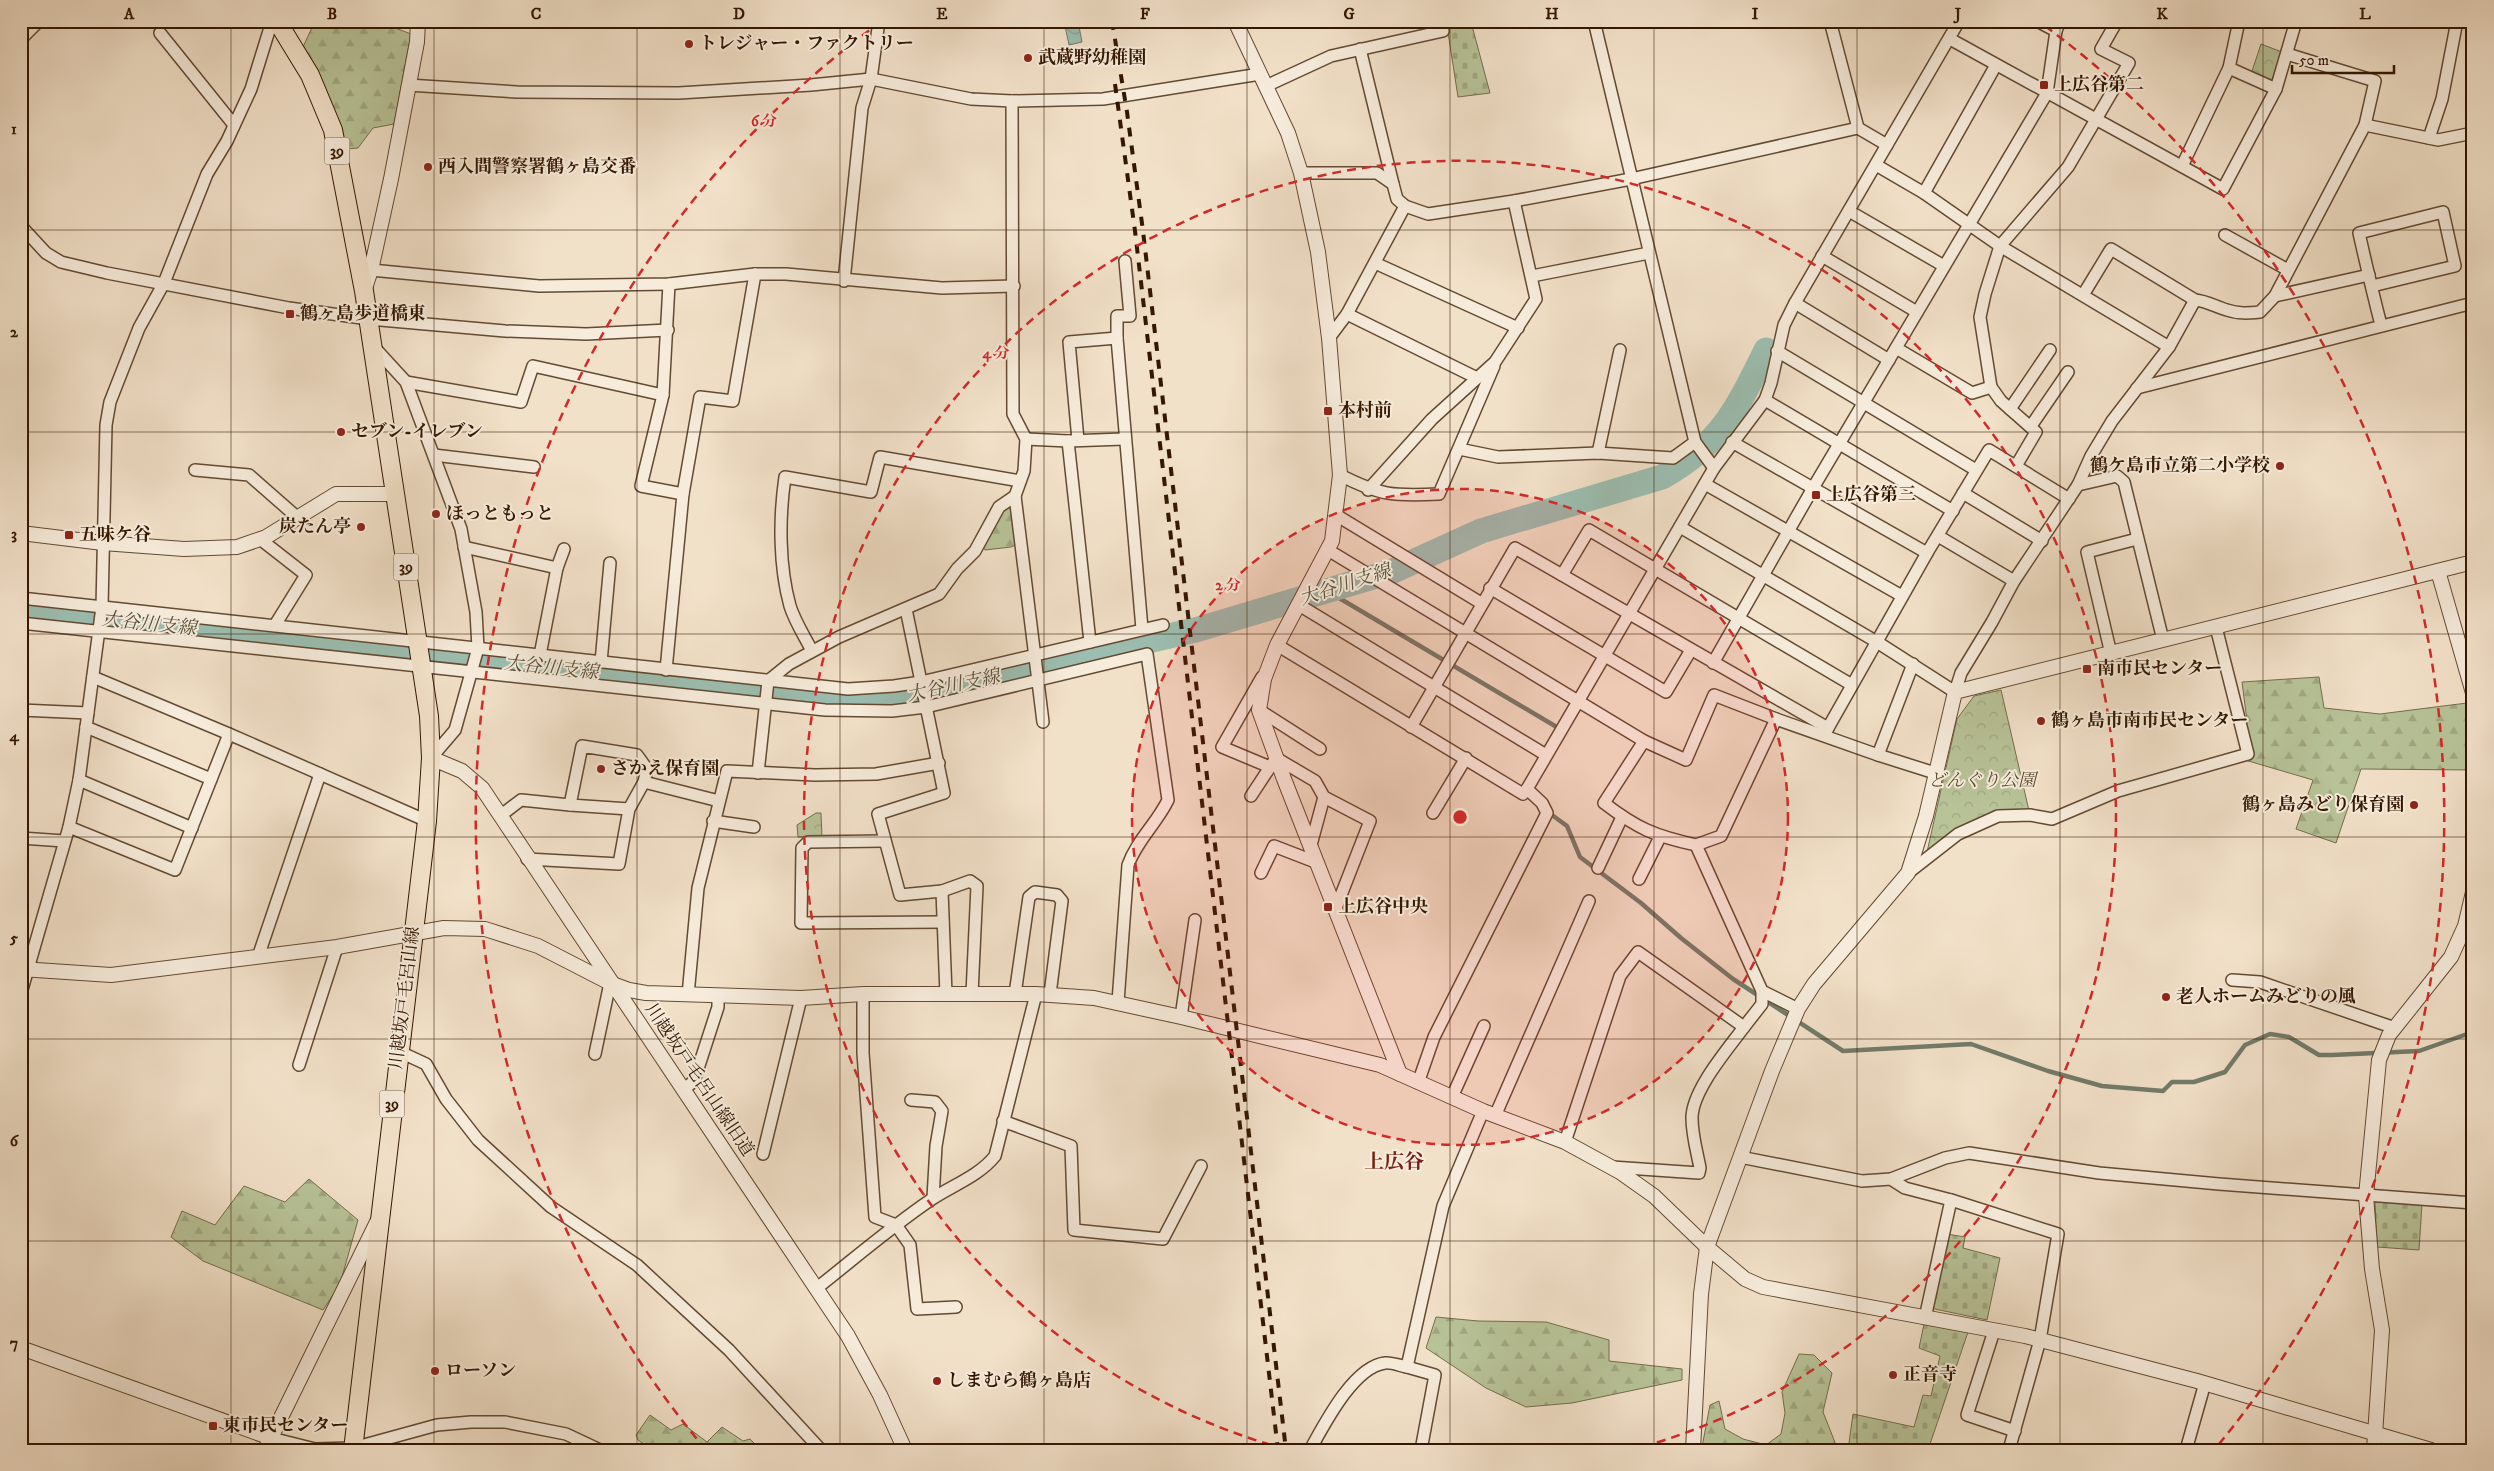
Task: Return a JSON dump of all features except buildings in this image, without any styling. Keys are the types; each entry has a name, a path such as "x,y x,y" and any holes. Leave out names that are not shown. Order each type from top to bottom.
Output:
{"main road":[{"name":"39","path":"277,21 310,75 333,130 369,319 394,494 423,664"},
{"name":"川越坂戸毛呂山線","path":"353,1449 398,1051 427,821 431,758 423,664"}],"street":[{"path":"21,39 39,21"},
{"path":"21,993 24,969 69,827 79,780 102,607 106,425 110,402 140,328 164,283 207,174 251,89 272,21"},
{"path":"364,291 371,270 391,180 417,42 418,21"},
{"path":"844,281 862,108 870,79 879,21"},
{"path":"1236,21 1288,133 1301,173 1318,252 1329,338 1340,475 1332,541 1310,586 1277,645 1264,679 1259,710 1273,763 1311,845 1400,1074"},
{"path":"1594,21 1695,442 1711,463"},
{"path":"1830,21 1858,128"},
{"path":"1277,645 1523,794 1705,484 1711,463 1732,442 1765,400 1771,383 1784,325 1795,303 1959,21"},
{"path":"1713,663 1764,577 1838,444 2047,92 2058,26 2037,21"},
{"path":"2016,466 2036,432 1996,396 1991,387 1980,317 1992,268 2000,246 2068,167 2098,120 2130,63 2101,49 2116,21"},
{"path":"2182,166 2229,68 2239,21"},
{"path":"1950,39 2223,189 2276,89 2296,21"},
{"path":"2429,138 2442,99 2457,21"},
{"path":"408,85 526,92 678,93 811,85 870,79 971,99 1012,102 1103,98 1263,80 1331,56 1443,31"},
{"path":"160,34 234,125"},
{"path":"1360,49 1397,200 1405,206 1428,214 1514,201 1631,179 1858,128 1887,145"},
{"path":"2083,294 2111,249 2195,300 2204,300 2228,311 2260,312 2275,296 2365,125 2375,81 2287,54"},
{"path":"1924,193 1996,65"},
{"path":"2229,68 2276,89"},
{"path":"1012,102 1013,414 1026,439 1024,471 1015,496 1043,722"},
{"path":"2365,125 2438,140 2473,133"},
{"path":"1876,165 1924,193 2000,246 2169,347"},
{"path":"1301,173 1377,173 1393,184"},
{"path":"1340,475 1368,490 1396,496 1439,494 1495,362 1536,299 1514,201"},
{"path":"1329,338 1347,314 1405,206"},
{"path":"1849,211 1944,266"},
{"path":"2275,296 2370,281 2455,266 2443,212 2359,233 2370,281 2381,325"},
{"path":"21,226 46,253 61,262 289,308 369,319 505,331 586,334 668,330"},
{"path":"2225,236 2288,270"},
{"path":"1532,276 1649,253"},
{"path":"1822,256 1918,312"},
{"path":"1125,261 1130,316 1118,316 1117,338 1124,440 1142,629"},
{"path":"1375,263 1518,328"},
{"path":"371,270 540,286 670,284 755,274 786,274 844,281 942,288 1014,286"},
{"path":"666,670 683,494 700,396 733,401 755,274"},
{"path":"670,284 663,396 641,486 683,494"},
{"path":"1908,873 1926,816 1961,673 2014,581 2078,485 2091,456 2112,421 2169,347 2195,300"},
{"path":"1795,303 1889,360"},
{"path":"2137,388 2473,303"},
{"path":"1347,314 1477,378"},
{"path":"1090,642 1073,441 1069,342 1117,338"},
{"path":"373,346 406,382 461,529 476,612 478,648 455,730 431,758"},
{"path":"1896,348 1972,393 1991,387"},
{"path":"1598,453 1620,350"},
{"path":"2010,409 2050,350"},
{"path":"1777,351 1976,470"},
{"path":"1368,490 1432,419 1495,362"},
{"path":"406,382 521,402 533,366 663,396"},
{"path":"2031,426 2068,372"},
{"path":"1765,400 1952,512"},
{"path":"1026,439 1073,441 1124,440"},
{"path":"1459,448 1498,457 1598,453 1673,458 1695,442"},
{"path":"1732,442 1927,553"},
{"path":"1826,732 1902,596 1989,450 2069,499"},
{"path":"434,455 534,467"},
{"path":"812,651 791,608 782,564 783,491 785,477 872,492 880,457 1020,481"},
{"path":"195,470 249,475 298,518"},
{"path":"2078,485 2117,476 2124,482 2163,640"},
{"path":"1705,484 1902,596"},
{"path":"1963,493 2042,541"},
{"path":"21,534 184,549 238,547 260,539 336,494 394,494"},
{"path":"758,773 768,681 789,664 839,637 939,594 957,569 975,551 999,507 1015,496"},
{"path":"1336,516 1481,603"},
{"path":"1680,527 1877,642 1955,692 2473,562"},
{"path":"1562,575 1589,530 1852,685"},
{"path":"1938,536 2014,581"},
{"path":"260,539 306,575 275,625"},
{"path":"2111,654 2087,552 2138,539"},
{"path":"464,547 557,568"},
{"path":"1411,727 1481,603 1515,548 1630,613 1826,732 1878,755 1935,773"},
{"path":"540,655 557,568 564,549"},
{"path":"1328,550 1644,741 1686,760 1714,696 1776,719 1826,732"},
{"path":"601,662 610,563"},
{"path":"2438,571 2473,693"},
{"path":"1490,588 1666,692 1691,650"},
{"path":"21,598 419,640 666,670 848,689 921,682 1035,657 1163,625"},
{"path":"1299,605 1546,755"},
{"path":"906,609 944,793 878,814 900,895 942,891 970,881 977,886 972,994"},
{"path":"21,622 99,632 423,664 825,710 892,711 926,706 1037,678 1147,654 1168,800 1163,810 1136,846 1128,865 1118,1002"},
{"path":"1693,1450 1701,1294 1707,1247 1772,1071 1798,1009 1814,984 1908,873 1958,834 1998,816 2030,816 2052,819 2118,791 2248,754 2216,627"},
{"path":"1270,663 1222,747 1273,763 1315,780 1324,797 1370,821 1336,908"},
{"path":"1878,755 1913,664"},
{"path":"93,677 229,734 427,821"},
{"path":"21,710 88,713"},
{"path":"1259,710 1320,749"},
{"path":"1644,741 1604,803 1622,816 1660,837 1696,845 1722,836 1776,719"},
{"path":"86,727 211,779"},
{"path":"69,827 175,870 229,734"},
{"path":"527,859 619,864 629,809 644,782 647,769 637,755 582,746 570,805"},
{"name":"川越坂戸毛呂山線旧道","path":"431,758 450,765 474,779 500,816 848,1336 880,1395 905,1450"},
{"path":"1433,813 1466,758"},
{"path":"688,995 698,888 713,821 727,771 876,774 939,763"},
{"path":"1251,796 1273,763"},
{"path":"258,957 320,774"},
{"path":"79,780 192,828"},
{"path":"644,782 719,801"},
{"path":"1418,1083 1434,1037 1546,813 1542,803 1527,789"},
{"path":"1311,845 1324,797"},
{"path":"500,816 521,800 629,809"},
{"path":"1598,868 1622,816"},
{"path":"713,821 754,827"},
{"path":"1639,879 1660,837"},
{"path":"21,838 64,841"},
{"path":"885,841 808,842 802,848 801,923 943,922"},
{"path":"1610,1167 1699,1173 1700,1168 1692,1116 1696,1101 1712,1071 1762,1004 1762,991 1696,845"},
{"path":"1261,873 1274,846 1318,863"},
{"path":"942,891 946,994"},
{"path":"1015,994 1029,897 1035,892 1056,895 1062,901 1050,994"},
{"path":"2374,1450 2382,1330 2372,1269 2366,1196 2379,1060 2389,1035 2451,957 2464,926 2473,892"},
{"path":"1408,1367 1443,1206 1489,1114 1589,901"},
{"path":"1181,1017 1195,920"},
{"path":"24,969 111,975 337,947 444,928 485,929 538,946 610,983 629,990 646,993 801,998 863,994 1050,994 1118,1002 1380,1065 1489,1114 1565,1142 1610,1167 1654,1196 1707,1247 1746,1279 1763,1287 2040,1340 2205,1383 2431,1450"},
{"path":"299,1065 337,947"},
{"path":"1565,1142 1620,976 1638,952 1744,1027"},
{"path":"2232,980 2260,982 2396,1028"},
{"path":"595,1054 610,983"},
{"path":"1762,991 1798,1009"},
{"path":"863,994 863,1062 875,1216 896,1225 910,1245 916,1309 956,1307"},
{"path":"817,1288 896,1225 934,1198 987,1166 995,1156 1036,994"},
{"path":"683,1090 694,1081 718,1007 718,996"},
{"path":"763,1154 801,998"},
{"path":"1452,1097 1484,1026"},
{"path":"398,1051 426,1064 446,1099 478,1140 551,1207 636,1265 729,1350 821,1450"},
{"path":"911,1100 935,1102 942,1111 936,1146 934,1198"},
{"path":"1003,1121 1071,1146 1074,1230 1163,1239 1202,1166"},
{"path":"1740,1157 1862,1181 1891,1179 1945,1158 1969,1152 2099,1173 2366,1196 2473,1203"},
{"path":"1891,1179 1905,1188 1951,1200 2058,1234 2040,1340 2009,1450"},
{"path":"1924,1318 1951,1200"},
{"path":"268,1444 379,1218"},
{"path":"1994,1331 1967,1415 2015,1431"},
{"path":"21,1348 268,1444 315,1449 353,1449 437,1426 471,1422 505,1422 566,1434 600,1450"},
{"path":"1310,1450 1327,1420 1351,1386 1368,1369 1385,1362 1435,1375 1421,1450"},
{"path":"2186,1450 2205,1383"}],"green space":[{"path":"315,21 377,21 411,34 394,124 373,128 358,148 347,149 323,84 303,47"},
{"path":"1471,22 1490,93 1458,97 1447,26"},
{"path":"2261,44 2282,52 2271,83 2251,74"},
{"path":"1013,503 1018,544 1011,547 985,550 982,545 999,511"},
{"path":"2319,677 2324,708 2380,714 2467,703 2473,727 2473,770 2361,769 2336,843 2296,829 2313,780 2245,760 2247,721 2242,682"},
{"name":"どんぐり公園","path":"2001,690 2030,815 1998,816 1927,852 1957,719 1974,696"},
{"path":"816,813 821,813 822,837 798,837 797,825"},
{"path":"309,1179 358,1220 340,1284 323,1310 203,1261 171,1237 182,1211 215,1225 244,1186 285,1202"},
{"path":"2375,1202 2422,1204 2419,1250 2377,1247"},
{"path":"2468,1209 2473,1209 2473,1254 2466,1254"},
{"path":"1947,1234 1965,1237 1963,1248 2000,1258 1987,1320 1930,1308"},
{"path":"1436,1317 1478,1321 1546,1322 1609,1340 1609,1361 1682,1369 1682,1380 1572,1403 1526,1407 1486,1388 1426,1348"},
{"path":"1924,1324 1968,1332 1928,1450 1848,1450 1853,1414 1914,1427 1923,1395 1931,1396 1940,1356 1919,1348"},
{"path":"1799,1354 1814,1355 1832,1373 1823,1412 1838,1450 1810,1450 1770,1445 1769,1450 1705,1450 1702,1447 1710,1405 1719,1401 1725,1429 1743,1439 1766,1445 1781,1434 1785,1413 1782,1392"},
{"path":"650,1415 671,1430 683,1424 707,1442 722,1427 743,1441 750,1439 758,1447 757,1450 652,1450 638,1440 636,1435"}],"water":[{"path":"1064,21 1078,21 1082,42 1069,45"}],"waterway":[{"name":"大谷川支線","path":"21,611 838,700 915,696 1199,629 1393,571 1481,531 1662,477 1699,452 1713,438 1736,407 1766,350"},
{"path":"1329,592 1555,726"},
{"path":"1552,815 1567,826 1580,857 1641,903 1681,938 1733,979 1843,1051 1971,1044 2048,1071 2102,1086 2163,1091 2172,1082 2194,1082 2225,1072 2245,1045 2270,1034 2289,1037 2319,1055 2332,1055 2419,1051 2473,1032"}],"railway":[{"path":"1112,21 1127,112 1143,231 1286,1450"},
{"path":"1115,84 1135,231 1278,1450"}],"place":[{"name":"トレジャー・ファクトリー","path":"689,44"},
{"name":"武蔵野幼稚園","path":"1028,58"},
{"name":"上広谷第二","path":"2044,85"},
{"name":"西入間警察署鶴ヶ島交番","path":"428,167"},
{"name":"鶴ヶ島歩道橋東","path":"290,314"},
{"name":"本村前","path":"1328,411"},
{"name":"セブン-イレブン","path":"341,432"},
{"name":"鶴ケ島市立第二小学校","path":"2280,466"},
{"name":"上広谷第三","path":"1816,495"},
{"name":"ほっともっと","path":"436,514"},
{"name":"炭たん亭","path":"361,527"},
{"name":"五味ケ谷","path":"69,535"},
{"name":"南市民センター","path":"2087,669"},
{"name":"鶴ヶ島市南市民センター","path":"2041,721"},
{"name":"さかえ保育園","path":"601,769"},
{"name":"鶴ヶ島みどり保育園","path":"2414,805"},
{"name":"上広谷中央","path":"1328,907"},
{"name":"老人ホームみどりの風","path":"2166,997"},
{"name":"ローソン","path":"435,1371"},
{"name":"正音寺","path":"1893,1375"},
{"name":"しまむら鶴ヶ島店","path":"937,1381"},
{"name":"東市民センター","path":"213,1426"}],"district":[{"name":"上広谷","path":"1394,1162"}]}
